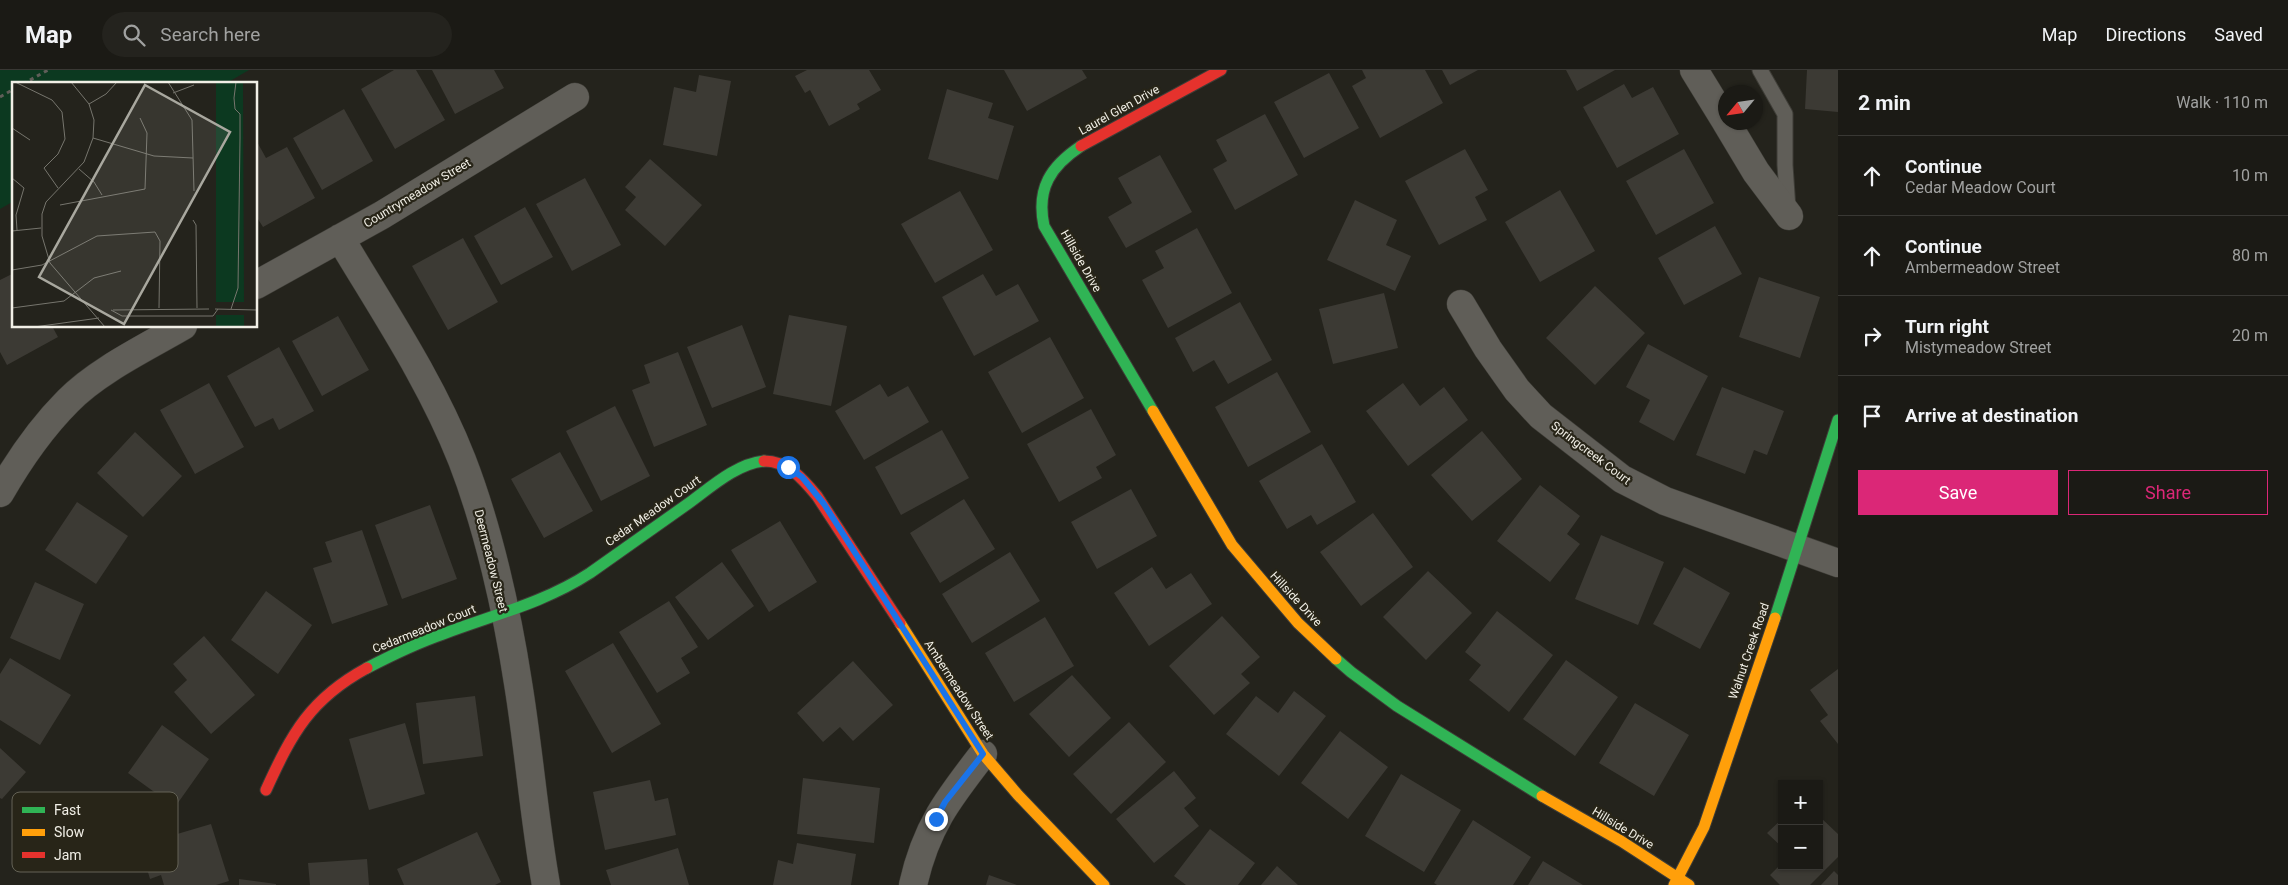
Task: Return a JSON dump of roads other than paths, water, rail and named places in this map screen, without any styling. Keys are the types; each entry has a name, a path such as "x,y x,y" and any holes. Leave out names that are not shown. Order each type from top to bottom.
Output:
{"street":[{"name":"Laurel Glen Drive","path":"1044,189 1050,175 1084,145 1221,70"},
{"path":"1694,70 1718,109"},
{"name":"Countrymeadow Street","path":"258,284 340,238 575,97"},
{"path":"1731,130 1756,172 1789,216"},
{"name":"Hillside Drive","path":"1044,189 1041,217 1044,226 1232,545 1298,624 1351,672 1396,706 1540,795 1621,841 1681,883"},
{"name":"Deermeadow Street","path":"340,238 425,381 446,423 462,461 486,533 518,682 546,885"},
{"name":"Springcreek Court","path":"1460,304 1488,349 1517,390 1541,416 1622,479 1664,501 1838,563"},
{"path":"0,493 36,438 69,400 109,369 180,328"},
{"name":"Walnut Creek Road","path":"1681,883 1704,826 1799,548 1838,420"},
{"name":"Cedar Meadow Court","path":"504,613 533,603 575,581 720,481 754,462 765,461 788,467 802,477 814,492"},
{"name":"Ambermeadow Street","path":"814,492 829,512 983,754 1018,795 1104,885"},
{"name":"Cedarmeadow Court","path":"266,790 286,746 306,716 319,701 345,680 392,655 442,634 504,613"},
{"path":"913,885 918,862 945,802 983,754"}],"lane":[{"path":"1760,70 1785,114 1785,165 1789,216"}]}
